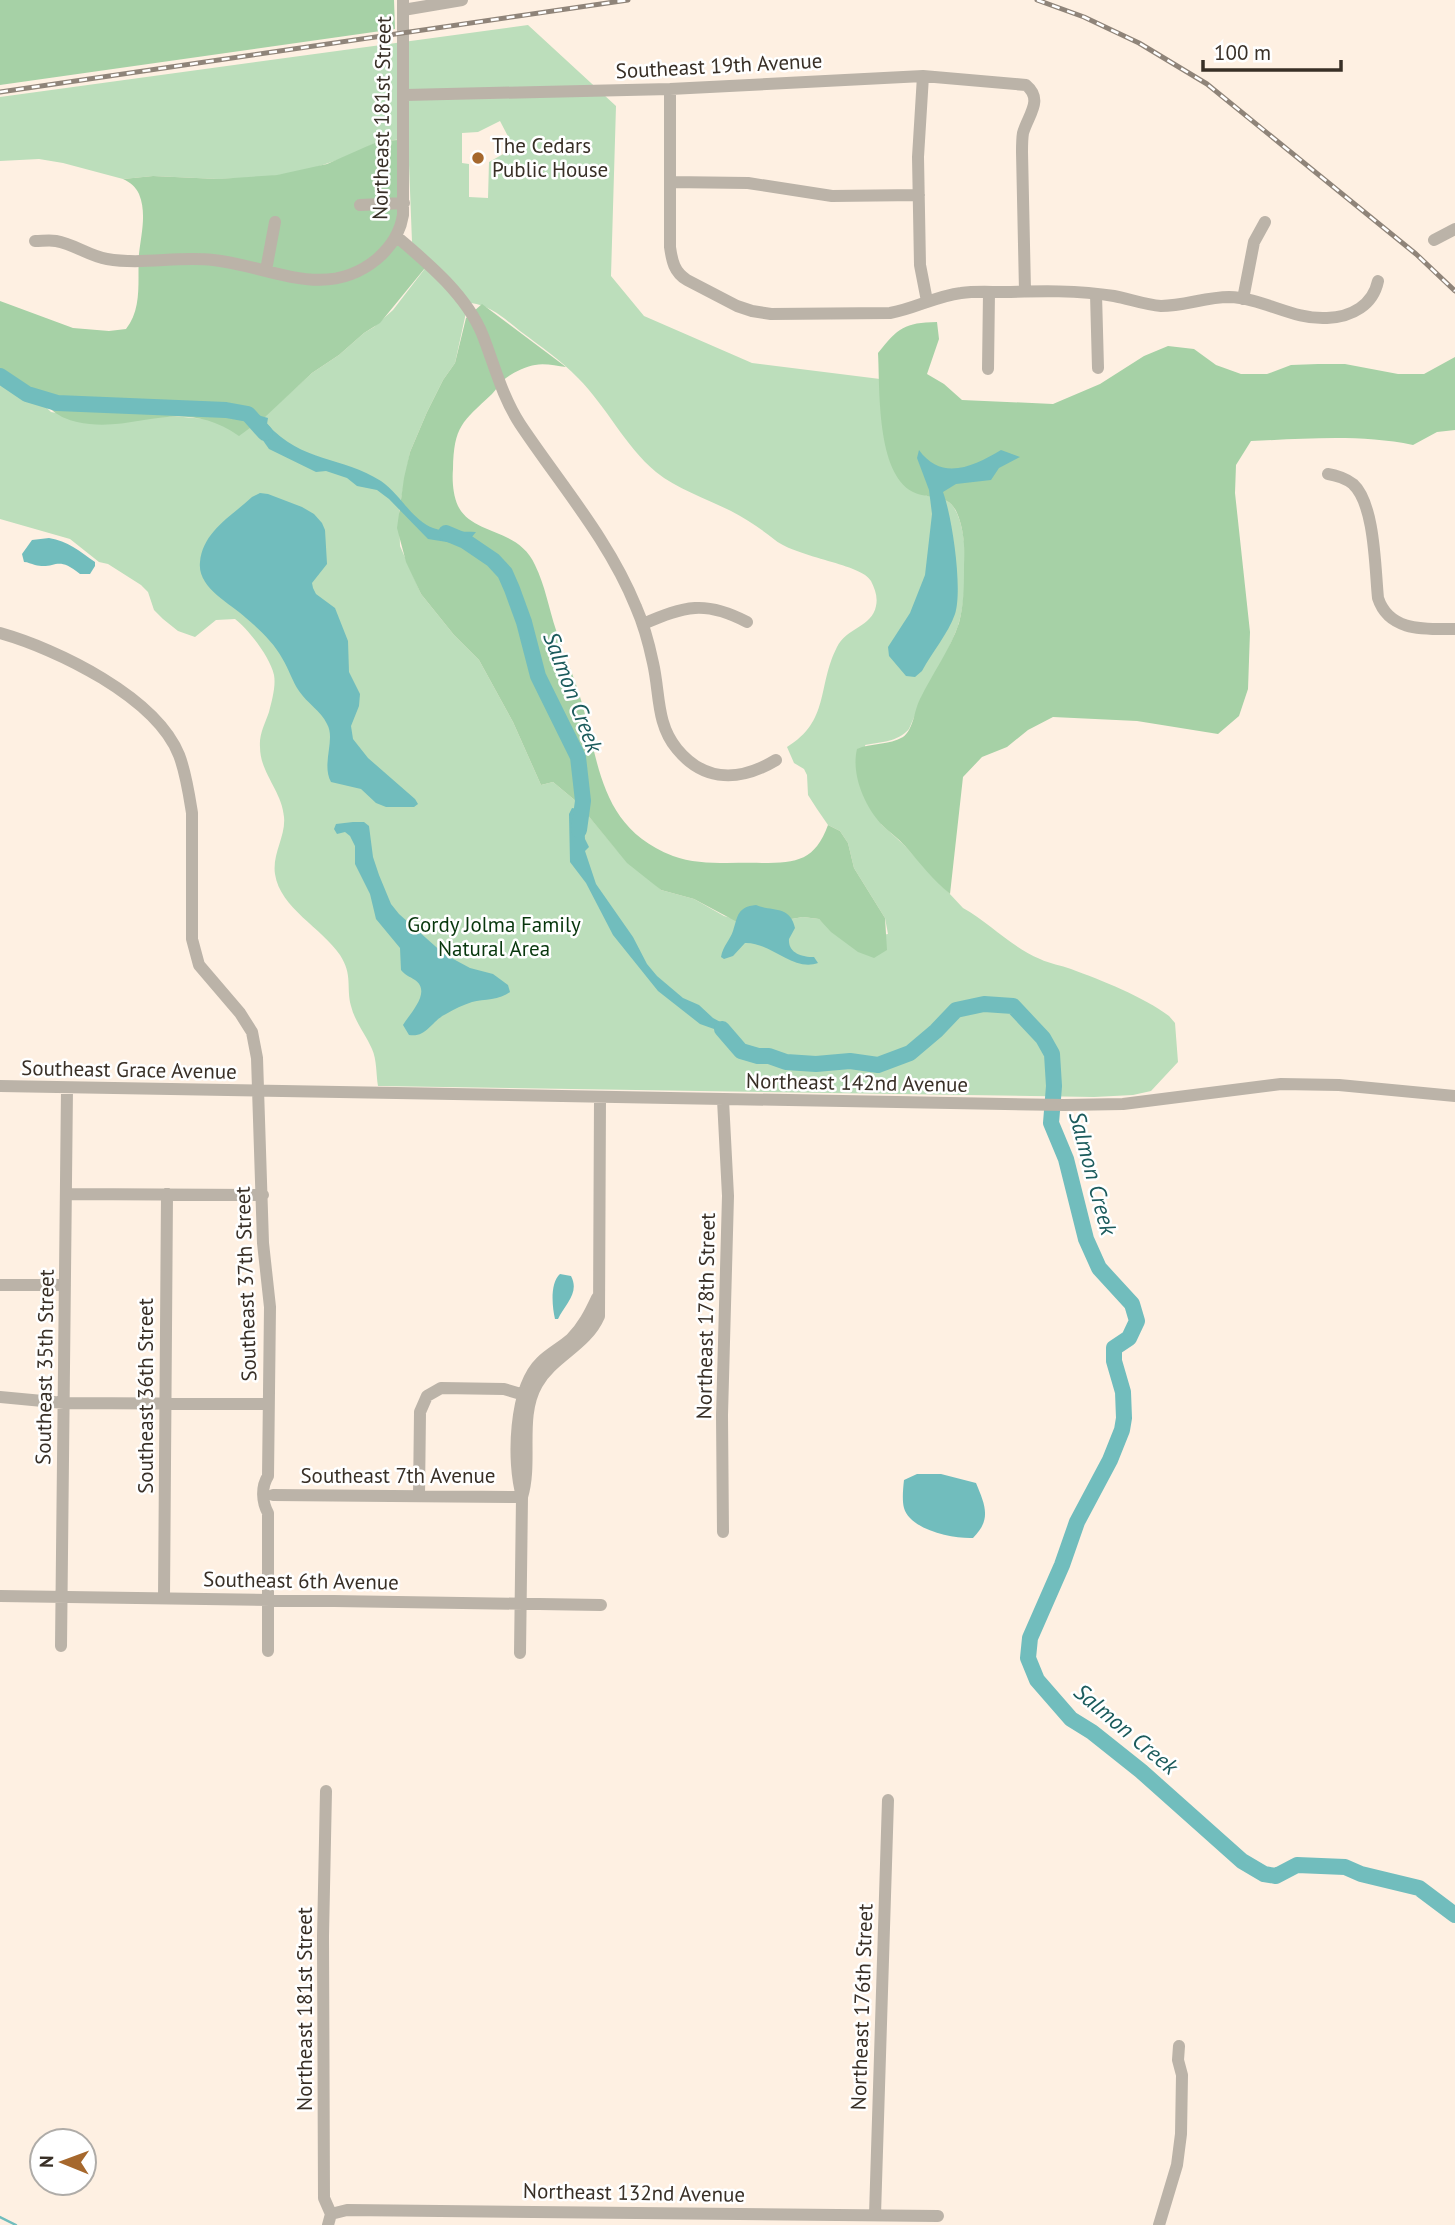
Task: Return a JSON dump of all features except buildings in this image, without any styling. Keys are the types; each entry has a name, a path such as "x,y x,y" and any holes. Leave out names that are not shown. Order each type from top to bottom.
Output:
{"street":[{"path":"403,5 462,0"},
{"name":"Northeast 181st Street","path":"397,237 404,203 403,5"},
{"path":"923,76 918,157 920,265 927,301"},
{"name":"Southeast 19th Avenue","path":"405,95 670,89 923,76 1016,82 1026,85 1033,90 1035,99 1023,134 1022,152 1025,291"},
{"path":"670,89 670,247 673,263 679,275 752,312 890,313 962,292 1025,291 1096,294 1158,306 1219,297 1243,299 1298,316 1330,318 1365,306 1378,281"},
{"path":"670,182 748,183 832,196 919,195"},
{"path":"360,205 404,203"},
{"path":"267,270 275,222"},
{"path":"1243,299 1254,242 1265,222"},
{"path":"1434,240 1455,229"},
{"path":"35,241 57,241 106,259 148,262 212,260 314,281 338,279 371,264 397,237 442,278 467,308 482,335 505,400 619,568 643,624 654,665 660,714 666,734 678,751 697,767 716,775 740,776 758,771 776,760"},
{"path":"988,369 989,292"},
{"path":"1096,294 1098,368"},
{"path":"1328,474 1353,484 1361,495 1373,531 1378,598 1388,616 1416,629 1455,629"},
{"path":"643,624 675,610 700,607 726,611 747,622"},
{"name":"Southeast 37th Street","path":"0,633 33,642 99,677 153,715 178,753 192,813 192,939 199,965 252,1031 257,1058 263,1244 270,1307 268,1476 264,1484 264,1506 268,1513 268,1651"},
{"name":"Northeast 142nd Avenue","path":"258,1091 1064,1105 1123,1104 1281,1084 1339,1085 1455,1096"},
{"name":"Southeast Grace Avenue","path":"0,1086 258,1091"},
{"name":"Southeast 35th Street","path":"61,1646 67,1088"},
{"path":"520,1653 522,1497 518,1480 519,1419 535,1369 581,1328 598,1296 600,1098"},
{"name":"Northeast 178th Street","path":"723,1100 728,1196 722,1415 723,1532"},
{"path":"65,1194 262,1195"},
{"name":"Southeast 36th Street","path":"164,1598 167,1194"},
{"path":"0,1285 65,1285"},
{"path":"419,1496 420,1412 427,1396 441,1388 503,1389 527,1396"},
{"path":"0,1398 64,1403 268,1404"},
{"name":"Southeast 37th Street","path":"268,1476 273,1484 273,1506 268,1513"},
{"name":"Southeast 7th Avenue","path":"273,1495 522,1497"},
{"name":"Southeast 6th Avenue","path":"0,1596 601,1605"},
{"name":"Northeast 181st Street","path":"326,1791 323,1936 324,2198 330,2219"},
{"name":"Northeast 176th Street","path":"875,2215 888,1800"},
{"path":"1159,2225 1177,2165 1181,2134 1182,2075 1178,2060 1180,2046"},
{"name":"Northeast 132nd Avenue","path":"330,2219 347,2210 614,2219 875,2215 929,2219"}],"green space":[{"path":"0,0 394,0 395,29 0,85"},
{"name":"Gordy Jolma Family Natural Area","path":"528,25 616,106 611,276 644,316 752,363 880,379 881,409 926,496 945,500 957,514 962,528 965,563 964,598 958,626 909,729 894,739 865,745 881,824 963,908 1029,954 1122,990 1169,1016 1175,1023 1178,1062 1151,1091 1094,1097 378,1086 374,1053 351,1006 344,962 332,945 293,907 278,886 275,859 284,817 261,756 261,733 274,688 274,675 264,652 235,619 216,620 195,637 178,631 154,610 148,592 141,585 108,564 99,562 70,539 0,519 0,374 36,397 51,412 110,423 158,416 206,419 224,425 255,425 312,373 339,355 393,310 430,262 412,242 408,139 379,141 349,156 305,171 266,177 218,179 153,176 123,179 39,159 0,161 0,97","holes":["500,121 514,148 489,162 488,198 469,197 469,164 462,163 462,133 478,132","471,303 497,313 565,365 588,389 634,450 664,478 737,514 785,546 843,565 865,575 871,581 877,599 874,613 837,647 816,714 801,737 787,747 794,763 804,769 807,775 808,795 828,825 840,831 848,843 854,868 885,918 888,934 844,941 819,919 803,917 756,925 724,916 694,899 661,890 616,849 577,802 553,782 541,785 513,722 479,660 454,635 421,594 400,546 399,510 410,452 443,380 455,363 467,308"]},
{"path":"398,140 398,215 395,228 425,268 380,323 312,373 265,417 239,436 217,424 197,418 157,418 98,425 77,422 59,415 0,374 0,301 73,328 109,331 126,329 137,303 143,209 136,189 123,179 153,176 218,179 277,175 327,164 379,141"},
{"path":"482,304 566,367 539,364 516,372 504,380 467,419 455,443 455,497 465,516 518,544 535,565 578,691 599,770 616,811 630,828 649,844 673,856 706,862 775,863 795,860 804,857 817,846 828,825 840,831 848,843 854,868 885,918 887,950 874,958 858,952 831,932 819,919 803,917 756,925 739,923 694,899 661,890 627,863 577,802 553,782 541,785 513,722 479,660 454,635 421,594 406,562 397,528 404,478 410,452 427,412 455,363 466,318"},
{"path":"937,322 939,339 927,374 944,384 962,400 1053,404 1100,384 1144,356 1168,346 1194,349 1216,365 1241,374 1267,374 1291,365 1345,364 1398,374 1424,374 1455,357 1455,430 1437,432 1413,445 1353,438 1251,441 1236,465 1235,493 1250,632 1248,689 1239,716 1218,734 1137,721 1053,717 1028,730 1007,747 982,757 963,777 950,894 881,824 864,799 856,769 857,749 892,741 907,734 920,699 951,643 961,616 964,552 963,532 957,513 949,502 913,492 901,482 886,449 880,407 878,353 891,337 903,328"}],"water":[{"path":"250,413 268,418 267,424 294,446 352,467 381,481 412,513 433,528 476,532 471,538 453,543 428,539 377,490 357,486 347,478 326,471 316,472 269,449 255,429"},
{"path":"919,450 928,460 948,468 969,465 1001,450 1020,457 999,468 991,480 956,484 943,492 955,553 957,603 948,629 922,671 915,677 906,676 889,656 888,647 910,613 925,575 932,514 929,490 917,458"},
{"path":"260,493 302,507 322,523 325,530 327,564 312,583 316,594 335,608 348,641 349,672 360,694 359,706 351,726 353,739 368,758 415,799 418,804 414,807 386,807 376,803 361,789 331,782 327,767 330,737 324,719 299,691 271,642 216,594 204,580 200,562 202,551 212,533"},
{"path":"49,538 68,544 95,562 90,574 80,574 61,564 42,566 24,562 22,554 32,540"},
{"path":"572,808 583,810 585,839 589,847 585,851 596,884 633,937 647,964 683,998 699,1005 713,1018 726,1025 738,1037 743,1047 724,1039 714,1029 700,1024 658,991 613,935 586,883 570,862 569,814"},
{"path":"364,822 369,826 373,857 379,875 391,904 399,914 444,954 470,968 493,974 508,985 510,992 502,997 462,1006 441,1017 425,1032 409,1035 403,1025 421,996 420,985 401,970 400,948 376,919 370,894 355,864 355,846 350,836 345,832 337,834 334,829 336,824"},
{"path":"756,905 785,912 795,928 789,939 791,948 801,955 814,957 818,963 800,964 764,947 745,943 733,956 724,959 721,957 739,913"},
{"path":"560,1274 571,1276 574,1288 568,1303 558,1319 555,1319 553,1289"},
{"path":"917,1474 941,1474 976,1483 984,1505 985,1518 973,1538 934,1532 908,1516 903,1502 904,1480"}],"waterway":[{"name":"Salmon Creek","path":"0,376 27,394 57,403 226,410 248,414 265,433"},
{"name":"Salmon Creek","path":"446,533 465,541 493,560 505,573 524,622 538,676 578,757 583,801 579,830"},
{"name":"Salmon Creek","path":"722,1029 741,1051 786,1062 816,1064 850,1061 878,1065 910,1053 956,1010 984,1004 1013,1006 1043,1038 1052,1054 1054,1086 1051,1123 1066,1159 1086,1239 1099,1268 1132,1304 1137,1321 1129,1338 1114,1348 1114,1361 1123,1392 1122,1430 1110,1460 1077,1522 1062,1565 1030,1638 1028,1658 1037,1680 1071,1719 1141,1771 1242,1861 1264,1874 1276,1876 1297,1865 1345,1867 1361,1874 1419,1888 1455,1915"},
{"path":"0,2217 16,2225"}],"railway":[{"path":"0,92 628,0"},
{"path":"1037,0 1084,17 1139,43 1207,84 1416,254 1455,291"}],"place":[{"name":"The Cedars Public House","path":"478,158"}]}
